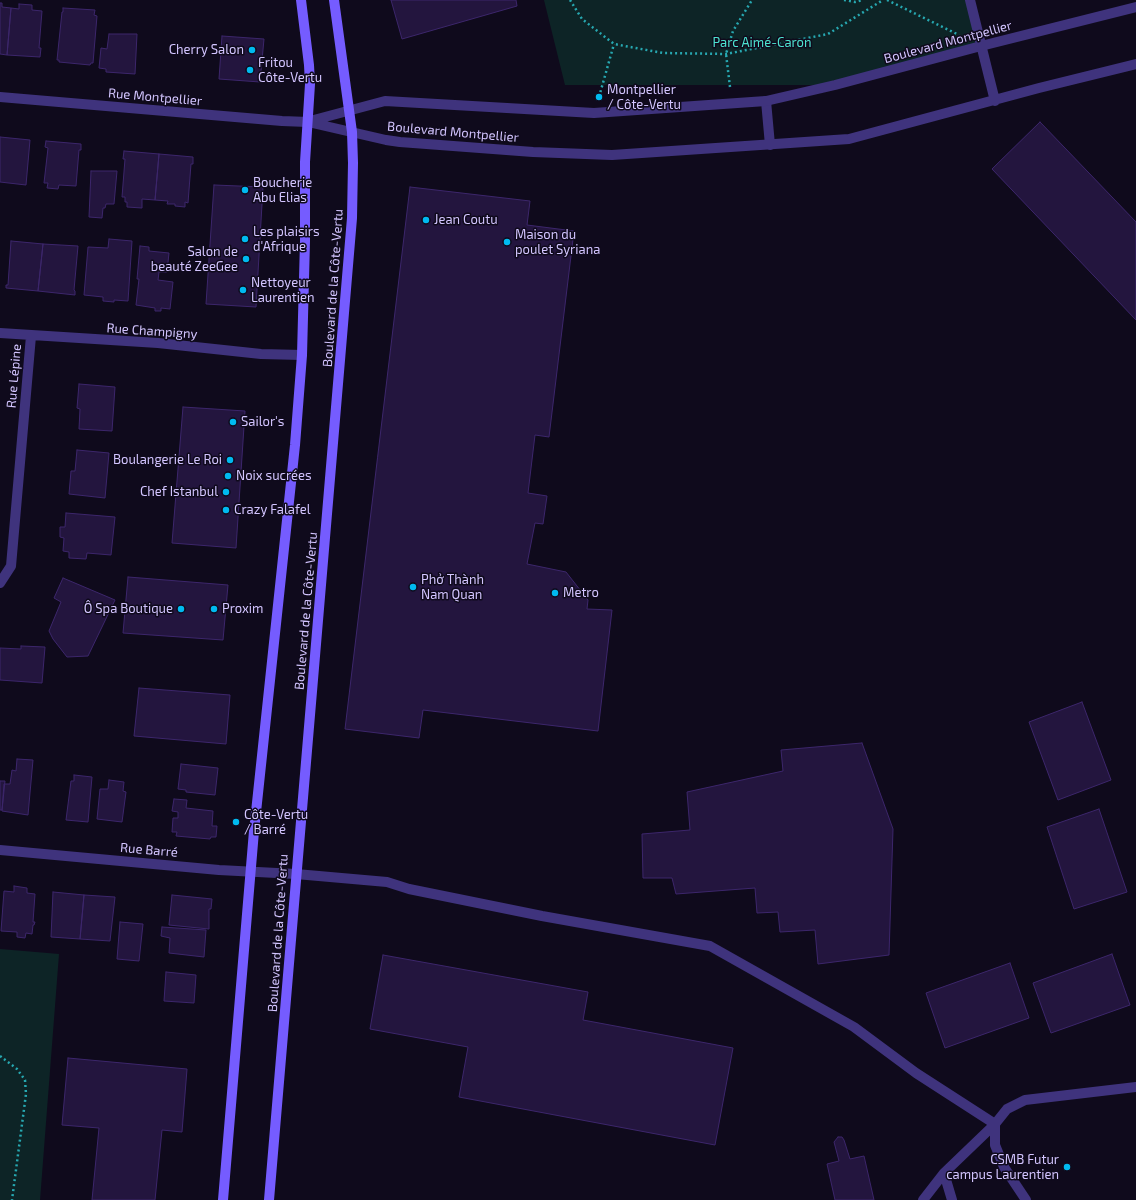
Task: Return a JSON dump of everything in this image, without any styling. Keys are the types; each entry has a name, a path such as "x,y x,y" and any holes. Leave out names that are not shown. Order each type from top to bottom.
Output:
{"main road":[{"name":"Boulevard de la Côte-Vertu","path":"223,1200 256,816 296,438 302,355 305,241 305,162 310,84 301,0"},
{"name":"Boulevard de la Côte-Vertu","path":"269,1200 352,218 352,132 334,0"}],"street":[{"path":"970,0 995,101"},
{"name":"Boulevard Montpellier","path":"308,122 385,101 594,113 766,101 835,86 981,46 1136,7"},
{"name":"Boulevard Montpellier","path":"308,122 400,142 571,154 612,155 770,145 849,139 1039,88 1136,64"},
{"name":"Rue Montpellier","path":"0,97 308,122"},
{"path":"766,101 770,145"},
{"name":"Rue Champigny","path":"0,333 158,343 261,354 302,355"},
{"name":"Rue Lépine","path":"0,583 11,566 31,336"},
{"name":"Rue Barré","path":"0,850 252,872 296,874 388,882 409,889 542,916 710,946 854,1027 916,1073 995,1124"},
{"path":"922,1200 944,1173 995,1124 1007,1109 1024,1100 1136,1087"},
{"path":"995,1124 995,1145 1004,1167 1026,1200"},
{"path":"944,1173 952,1200"}],"path":[{"path":"570,0 582,19 614,44 663,53 726,54 828,34 883,0"},
{"path":"731,91 726,54 733,30 752,0"},
{"path":"844,0 855,2 863,0"},
{"path":"887,0 981,46"},
{"path":"594,113 614,44"},
{"path":"0,1056 16,1069 25,1080 26,1094 12,1200"}],"green space":[{"name":"Parc Aimé-Caron","path":"544,0 970,0 981,46 835,85 565,85"},
{"path":"0,949 59,954 40,1200 0,1200"}],"building":[{"path":"391,0 516,0 517,6 402,39"},
{"path":"0,3 2,3 2,7 11,8 7,55 0,54"},
{"path":"19,4 32,5 32,10 42,11 39,48 41,48 40,57 7,55 11,8 19,9"},
{"path":"63,8 95,10 94,15 97,16 93,63 90,65 59,62 59,60 57,60"},
{"path":"109,34 137,34 135,74 106,72 106,69 99,68 101,48 107,49"},
{"path":"222,36 264,39 260,82 219,79"},
{"path":"1040,122 1136,222 1136,320 992,169"},
{"path":"0,137 30,140 26,185 0,182"},
{"path":"46,141 81,144 81,150 79,150 76,186 59,185 58,189 47,188 48,183 44,183 48,148 45,147"},
{"path":"124,151 159,154 155,200 142,199 142,208 127,207 125,197 122,197 125,159 123,159"},
{"path":"159,154 193,157 193,164 191,164 188,203 185,202 185,207 175,206 175,204 167,204 168,201 155,200"},
{"path":"91,171 117,171 114,204 106,204 105,208 103,208 102,218 89,217"},
{"path":"214,185 263,187 256,307 206,304"},
{"path":"410,187 530,201 527,225 574,231 549,437 535,435 528,493 547,496 543,524 535,523 527,564 566,572 588,600 587,609 612,610 598,731 423,710 419,738 345,729"},
{"path":"109,239 132,241 128,301 103,301 103,297 84,295 88,247 108,248"},
{"path":"11,241 43,244 38,291 6,288 6,285 8,285"},
{"path":"43,244 78,246 74,290 75,295 38,291"},
{"path":"140,246 149,247 149,251 169,253 167,272 159,272 158,280 173,282 170,309 161,308 161,311 155,311 155,308 136,305 139,279 137,279"},
{"path":"79,384 115,387 112,431 79,429 80,409 77,408"},
{"path":"183,407 245,411 236,548 172,543"},
{"path":"77,450 109,453 105,498 69,494 71,471 75,471"},
{"path":"66,513 115,517 111,555 87,553 86,559 69,558 69,552 63,551 64,538 60,537 60,527 65,527"},
{"path":"128,577 228,585 223,640 123,633"},
{"path":"63,578 115,600 88,656 67,657 53,639 49,631 61,602 54,598"},
{"path":"21,646 45,647 42,683 0,680 0,648 21,649"},
{"path":"139,688 230,695 226,744 134,736"},
{"path":"1082,702 1111,780 1058,800 1029,722"},
{"path":"862,743 893,829 889,955 818,964 815,930 780,932 778,912 757,913 755,888 676,894 672,878 643,878 642,834 690,830 687,792 783,771 781,750"},
{"path":"17,759 33,760 28,815 2,811 4,784 10,784 12,770 16,771"},
{"path":"181,764 218,768 215,795 186,792 186,790 178,789"},
{"path":"74,775 92,777 88,822 66,820 71,781 74,781"},
{"path":"109,780 124,782 123,791 126,792 122,822 97,819 100,789 108,789"},
{"path":"0,781 5,781 2,810 0,810"},
{"path":"174,799 187,800 186,808 213,811 212,826 217,826 216,837 211,837 210,839 176,836 177,832 172,832 173,818 178,818 178,812 172,811"},
{"path":"1099,809 1127,892 1074,909 1047,827"},
{"path":"14,886 27,888 27,893 35,894 33,922 35,922 33,925 32,934 26,933 25,938 17,937 17,932 1,931 4,891 14,892"},
{"path":"53,892 84,895 80,939 51,937"},
{"path":"84,895 115,897 110,941 80,939"},
{"path":"172,895 212,899 211,909 209,909 209,929 169,925"},
{"path":"120,922 143,924 139,961 117,959"},
{"path":"162,927 206,930 204,957 169,953 170,938 161,936"},
{"path":"1112,954 1130,1005 1051,1033 1033,983"},
{"path":"383,955 588,992 583,1020 733,1048 715,1145 459,1097 468,1047 370,1029"},
{"path":"1010,963 1029,1018 945,1048 926,993"},
{"path":"166,972 196,975 194,1003 164,1001"},
{"path":"68,1058 187,1069 182,1132 162,1130 155,1200 92,1200 99,1128 62,1125"},
{"path":"838,1137 842,1137 844,1140 850,1159 864,1156 874,1200 835,1200 827,1164 839,1161 834,1142"}],"place":[{"name":"Cherry Salon","path":"252,50"},
{"name":"Fritou Côte-Vertu","path":"250,70"},
{"name":"Montpellier / Côte-Vertu","path":"599,97"},
{"name":"Boucherie Abu Elias","path":"245,190"},
{"name":"Jean Coutu","path":"426,220"},
{"name":"Les plaisirs d'Afrique","path":"245,239"},
{"name":"Maison du poulet Syriana","path":"507,242"},
{"name":"Salon de beauté ZeeGee","path":"246,259"},
{"name":"Nettoyeur Laurentien","path":"243,290"},
{"name":"Sailor's","path":"233,422"},
{"name":"Boulangerie Le Roi","path":"230,460"},
{"name":"Noix sucrées","path":"228,476"},
{"name":"Chef Istanbul","path":"226,492"},
{"name":"Crazy Falafel","path":"226,510"},
{"name":"Phở Thành Nam Quan","path":"413,587"},
{"name":"Metro","path":"555,593"},
{"name":"Ô Spa Boutique","path":"181,609"},
{"name":"Proxim","path":"214,609"},
{"name":"Côte-Vertu / Barré","path":"236,822"},
{"name":"CSMB Futur campus Laurentien","path":"1067,1167"}]}
